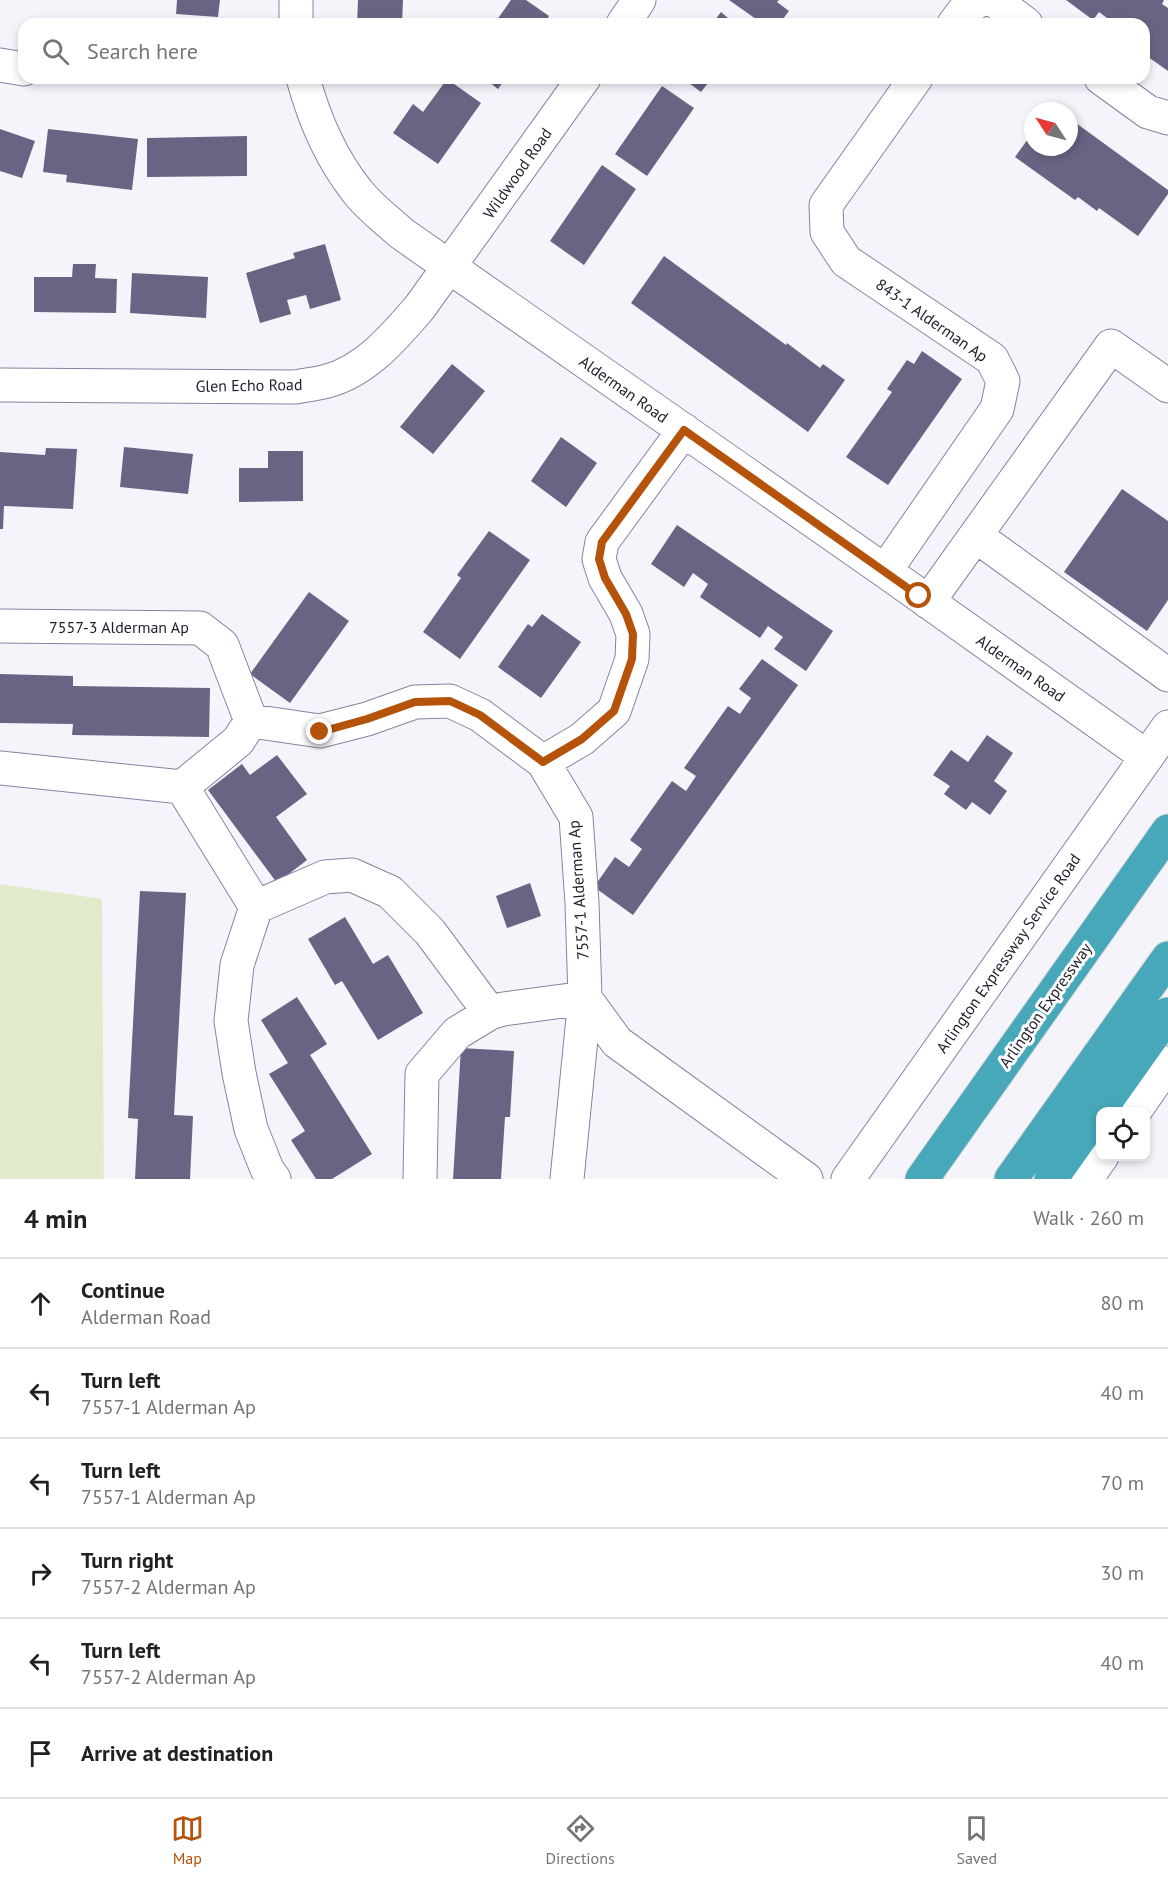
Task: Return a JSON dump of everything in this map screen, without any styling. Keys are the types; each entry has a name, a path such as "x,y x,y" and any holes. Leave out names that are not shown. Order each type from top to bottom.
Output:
{"highway":[{"name":"Arlington Expressway","path":"922,1179 1168,831"},
{"path":"1011,1179 1168,958"},
{"path":"1051,1179 1168,1014"}],"street":[{"path":"296,0 296,18"},
{"path":"626,18 639,0"},
{"path":"958,18 979,0"},
{"path":"993,0 1018,18"},
{"path":"0,66 18,68"},
{"name":"Alderman Road","path":"305,84 328,150 358,193 401,233 1147,757"},
{"name":"Wildwood Road","path":"450,268 580,84"},
{"name":"843-1 Alderman Ap","path":"885,571 997,409 1003,381 992,359 846,261 827,232 826,206 912,84"},
{"path":"1109,84 1148,112 1168,118"},
{"name":"Glen Echo Road","path":"0,385 295,387 329,381 358,367 391,341 450,268"},
{"path":"928,602 1111,346 1168,386"},
{"path":"0,768 182,786 238,741 251,721 320,732 415,702 450,701 480,715 543,762 582,739 614,711 632,659 633,634 626,614 605,578 599,559 602,542 684,430"},
{"path":"976,536 1168,675"},
{"name":"7557-3 Alderman Ap","path":"0,626 200,628 222,645 251,721"},
{"name":"Arlington Expressway Service Road","path":"848,1179 1168,727"},
{"name":"7557-1 Alderman Ap","path":"543,762 576,817 582,903 585,998 567,1179"},
{"path":"182,786 256,908"},
{"path":"274,1179 267,1169 251,1129 238,1072 231,1021 237,965 256,908 325,877 352,875 390,892 430,932 490,1013"},
{"path":"420,1179 422,1074 457,1033 490,1013 503,1009 585,998 617,1042 806,1179"},
{"path":"1137,1107 1168,1063"},
{"path":"1086,1179 1099,1161"}],"green space":[{"path":"0,884 102,899 104,1179 0,1179"}],"building":[{"path":"177,0 220,0 218,17 176,14"},
{"path":"358,0 403,0 402,18 357,18"},
{"path":"511,0 526,0 549,16 548,18 498,18"},
{"path":"729,0 779,0 777,2 789,11 784,18 754,18"},
{"path":"1066,0 1164,0 1162,4 1168,8 1168,71 1150,58 1150,18 1107,18 1099,12 1094,18 1090,18"},
{"path":"721,12 728,18 716,18"},
{"path":"443,84 454,84 481,103 438,164 393,133 413,104 423,112"},
{"path":"492,84 502,84 498,89"},
{"path":"690,84 707,84 701,92"},
{"path":"662,86 694,108 647,176 615,154"},
{"path":"1078,125 1168,190 1168,194 1138,236 1099,208 1097,211 1078,197 1075,200 1015,157 1024,144 1024,156 1078,156"},
{"path":"0,129 35,141 22,178 0,171"},
{"path":"48,129 138,139 132,190 66,182 67,175 43,172"},
{"path":"247,136 247,176 147,177 147,138"},
{"path":"602,165 636,189 584,265 550,241"},
{"path":"325,244 341,300 310,309 306,295 287,300 291,314 260,323 246,273 295,258 293,253"},
{"path":"664,256 786,345 787,343 820,368 823,364 845,380 808,432 631,303"},
{"path":"73,264 96,264 95,278 117,279 116,313 34,312 34,277 72,277"},
{"path":"132,273 208,277 206,318 130,313"},
{"path":"922,351 962,379 888,485 846,457 892,392 887,389 907,360 914,364"},
{"path":"452,364 485,391 433,454 400,427"},
{"path":"561,437 597,463 566,507 531,481"},
{"path":"124,447 193,454 188,494 120,487"},
{"path":"46,448 77,449 73,509 4,506 3,529 0,529 0,452 45,455"},
{"path":"268,451 303,451 303,501 239,502 239,468 268,468"},
{"path":"1122,489 1168,521 1168,600 1147,631 1064,572"},
{"path":"677,525 833,631 806,671 774,649 783,637 768,626 760,638 700,597 708,584 693,573 684,587 651,564"},
{"path":"489,531 530,560 460,659 423,632 461,578 457,575"},
{"path":"309,592 349,621 290,703 250,674"},
{"path":"542,614 581,642 541,698 498,667 528,624 532,627"},
{"path":"762,659 798,685 633,915 594,887 615,857 629,867 642,849 630,840 672,781 686,791 696,776 684,768 728,706 740,714 751,698 739,689"},
{"path":"0,674 73,676 73,686 210,688 209,737 72,735 73,724 0,723"},
{"path":"987,735 1013,753 994,781 1007,791 990,815 972,802 966,810 944,794 950,786 933,775 951,750 968,762"},
{"path":"277,755 307,794 276,817 307,860 277,883 208,790 242,764 250,775"},
{"path":"530,883 541,916 507,928 496,896"},
{"path":"140,891 186,893 174,1115 193,1116 190,1179 135,1179 138,1119 128,1118"},
{"path":"345,917 373,964 388,955 423,1013 378,1040 342,981 335,985 308,939"},
{"path":"297,997 327,1044 310,1055 372,1154 332,1179 316,1179 291,1140 305,1131 269,1074 288,1063 261,1020"},
{"path":"461,1048 514,1051 510,1117 505,1117 501,1179 453,1179"}],"route":[{"path":"320,732 415,702 450,701 480,715 543,762 582,739 614,711 632,659 633,634 626,614 605,578 599,559 602,542 684,430 919,596"}]}
